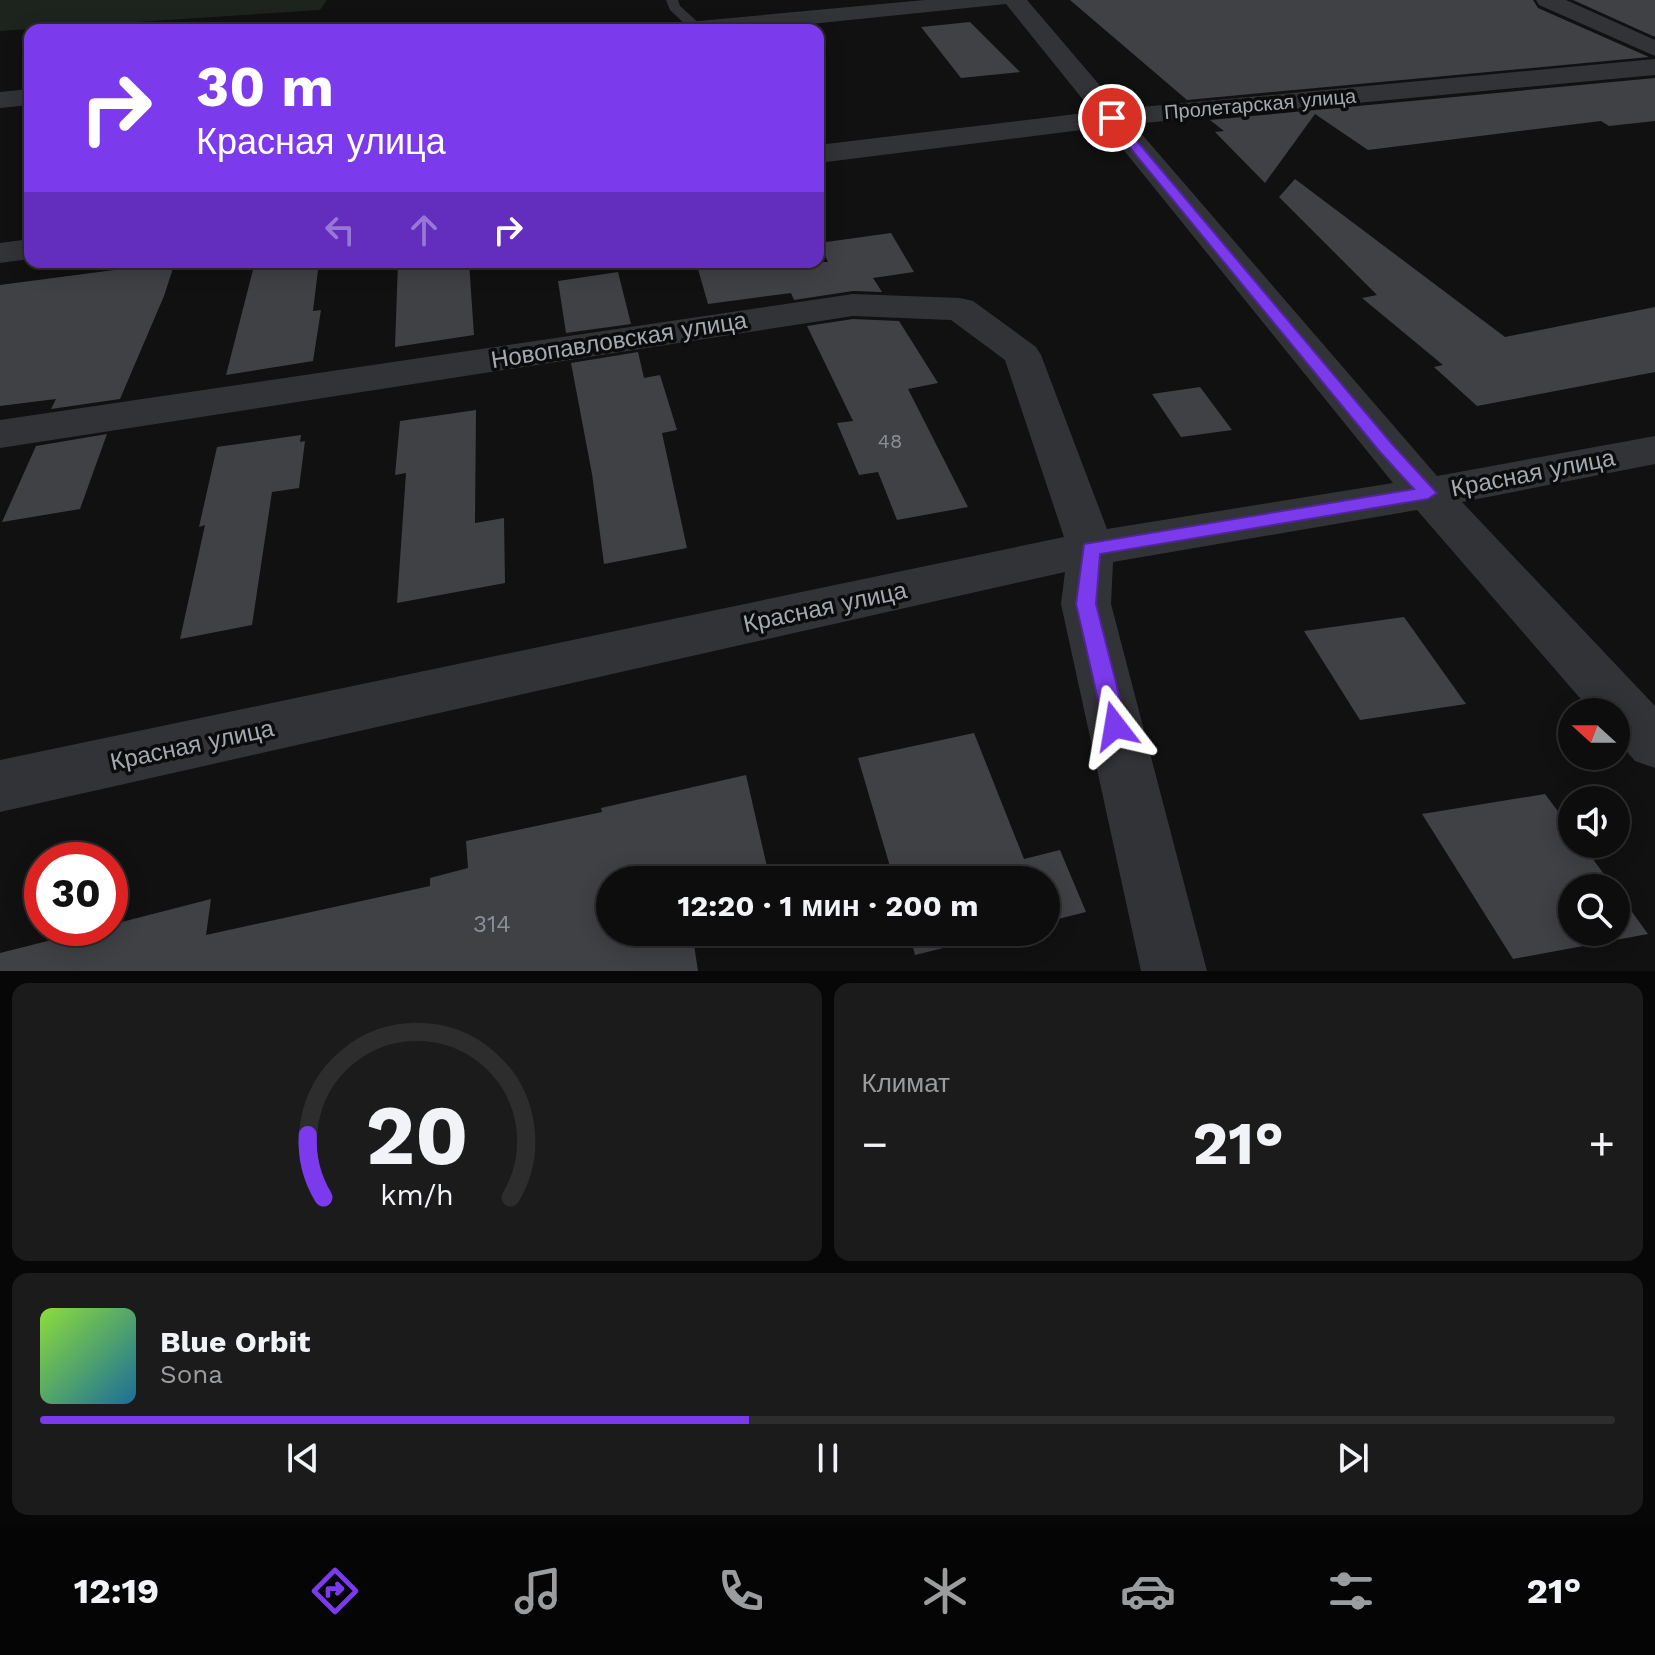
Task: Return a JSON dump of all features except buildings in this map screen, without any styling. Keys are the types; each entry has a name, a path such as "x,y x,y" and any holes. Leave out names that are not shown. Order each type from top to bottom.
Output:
{"street":[{"path":"741,24 998,0"},
{"path":"1015,0 1386,448 1655,744"},
{"path":"1547,0 1655,49"},
{"name":"Пролетарская улица","path":"824,153 1112,118 1655,67"},
{"path":"0,100 24,98"},
{"path":"0,253 24,250"},
{"name":"Новопавловская улица","path":"0,434 853,305 960,309 1022,355 1091,549"},
{"name":"Красная улица","path":"0,786 1091,549 1428,493 1655,450"},
{"path":"1091,549 1086,604 1174,971"}],"lane":[{"path":"672,0 684,24"}],"shaded area":[{"path":"0,0 327,0 320,10 107,24 24,24 24,29 0,31"}],"route":[{"path":"1112,118 1386,448 1428,493 1091,549 1086,604 1115,726"}]}
